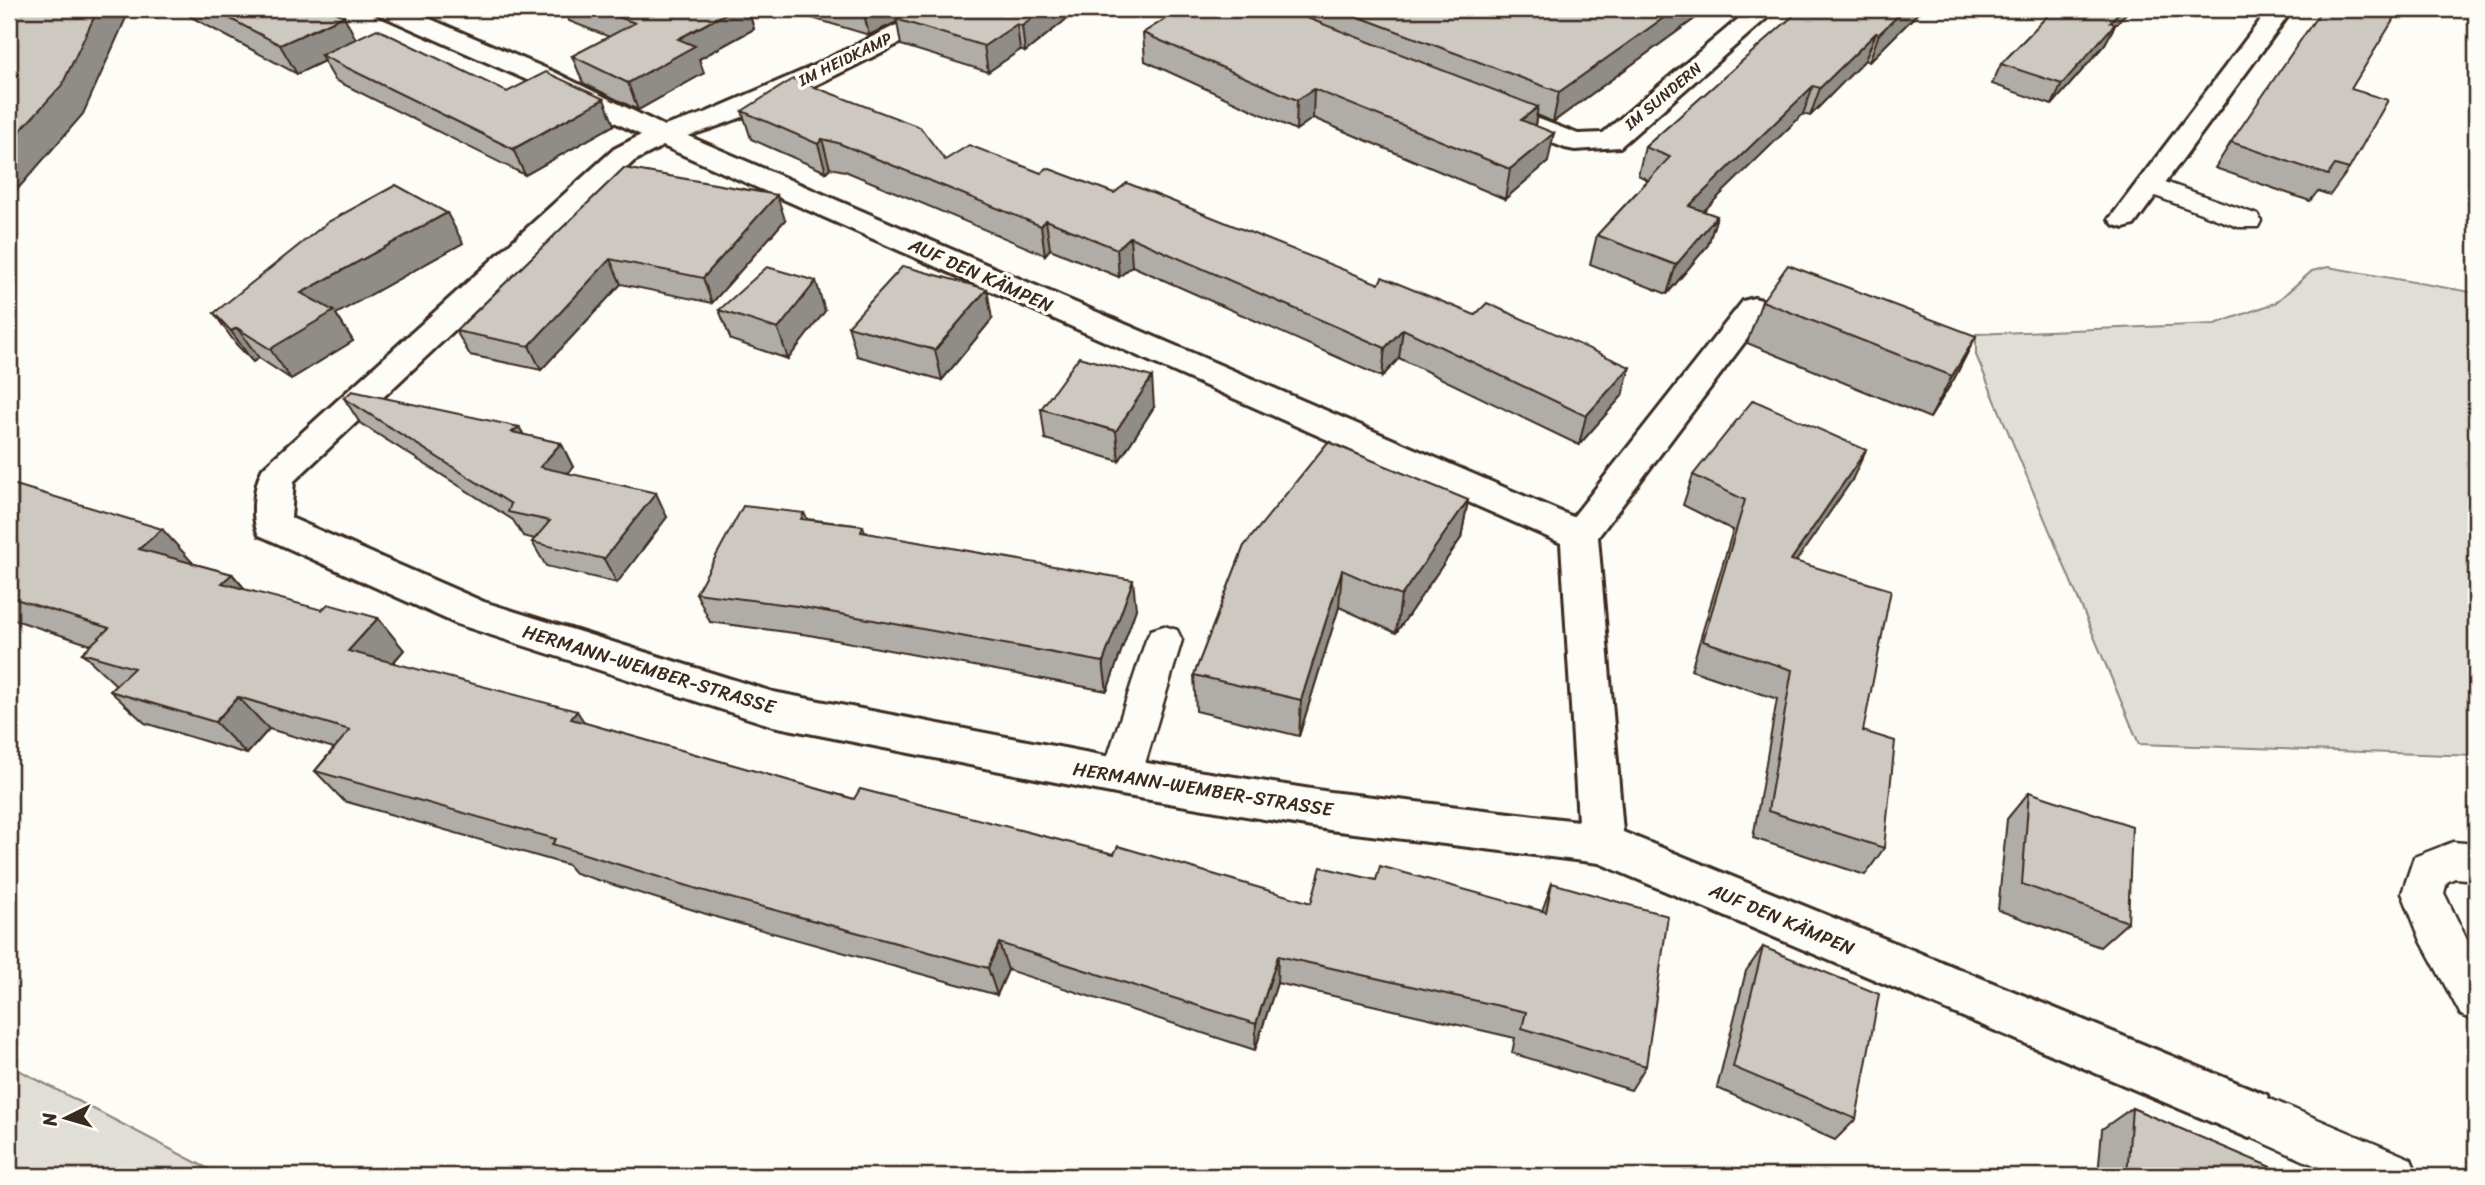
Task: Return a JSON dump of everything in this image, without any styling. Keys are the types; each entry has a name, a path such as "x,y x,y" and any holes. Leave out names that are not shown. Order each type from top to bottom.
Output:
{"street":[{"name":"AUF DEN KÄMPEN","path":"387,9 545,78 662,135 1579,535"},
{"name":"IM HEIDKAMP","path":"662,135 715,119 818,74 948,9"},
{"name":"IM SUNDERN","path":"1487,107 1575,142 1610,141 1765,9"},
{"path":"2124,219 2281,9"},
{"name":"HERMANN-WEMBER-STRASSE","path":"662,135 624,155 276,477 272,525 471,613 773,709 1121,777 1330,811 1602,844"},
{"path":"1602,844 1579,535 1754,308"},
{"name":"AUF DEN KÄMPEN","path":"1602,844 2249,1113"}],"lane":[{"path":"2151,185 2248,221"},
{"path":"1121,777 1164,640"},
{"path":"2476,862 2453,860 2429,870 2423,893 2436,927 2476,1000"},
{"path":"2249,1113 2394,1176"}],"shaded area":[{"path":"2328,267 2476,293 2476,756 2139,744 1976,355 1976,334 2215,324 2275,303 2312,271"},
{"path":"9,1065 222,1176 9,1176"}],"building":[{"path":"19,9 98,9 62,85 9,143 9,28"},
{"path":"212,9 329,9 344,16 280,45"},
{"path":"597,9 734,9 678,39 695,46 628,83 572,56 635,23"},
{"path":"918,9 1044,9 1022,26 1017,24 984,46 896,19"},
{"path":"1181,9 1284,9 1538,107 1521,120 1554,133 1510,169 1314,89 1297,100 1143,33"},
{"path":"1338,9 1676,9 1559,92"},
{"path":"1801,9 1905,9 1879,34 1876,33 1820,88 1813,86 1689,206 1717,216 1676,265 1597,235 1670,157 1645,147"},
{"path":"2054,9 2122,9 2110,22 2115,24 2062,84 2001,64"},
{"path":"2322,9 2400,9 2351,89 2388,100 2349,169 2335,165 2328,175 2231,142"},
{"path":"377,29 507,92 546,72 604,99 513,149 321,55"},
{"path":"793,79 920,127 945,160 969,145 1041,173 1047,168 1114,193 1127,183 1379,284 1382,277 1475,315 1487,303 1630,367 1586,416 1403,329 1385,348 1130,237 1117,249 1046,220 1041,226 838,143 822,139 818,144 742,111"},
{"path":"624,168 777,195 703,278 610,259 529,346 456,331"},
{"path":"396,185 447,213 301,293 334,311 270,349 237,328 231,331 214,313 328,222"},
{"path":"1788,265 1976,336 1952,376 1762,301"},
{"path":"903,266 987,289 935,350 848,326"},
{"path":"767,267 816,281 778,329 719,310"},
{"path":"1079,357 1152,377 1116,431 1041,409"},
{"path":"352,391 519,427 512,432 561,443 540,467 656,493 604,559 532,542 550,521 508,512 511,504 344,398"},
{"path":"1753,400 1866,450 1791,560 1891,590 1863,731 1895,741 1884,848 1768,811 1792,670 1703,641 1745,500 1693,475"},
{"path":"1328,442 1468,500 1401,596 1342,570 1301,700 1194,675 1244,546"},
{"path":"9,483 162,529 139,549 232,574 222,583 322,610 328,604 378,618 348,651 577,711 571,719 854,799 860,789 1114,854 1118,846 1311,903 1321,867 1376,880 1380,866 1546,912 1552,883 1668,916 1646,1066 1522,1028 1526,1012 1278,956 1256,1024 999,943 988,968 701,890 552,844 556,839 315,771 350,730 238,697 215,722 110,691 134,668 82,653 109,628 9,597"},
{"path":"743,506 804,513 801,519 863,526 861,532 1133,580 1103,662 797,606 696,593"},
{"path":"2029,792 2132,826 2128,922 2022,884"},
{"path":"1763,947 1879,994 1856,1119 1733,1067"},
{"path":"2132,1108 2287,1174 2287,1176 2127,1176"}]}
